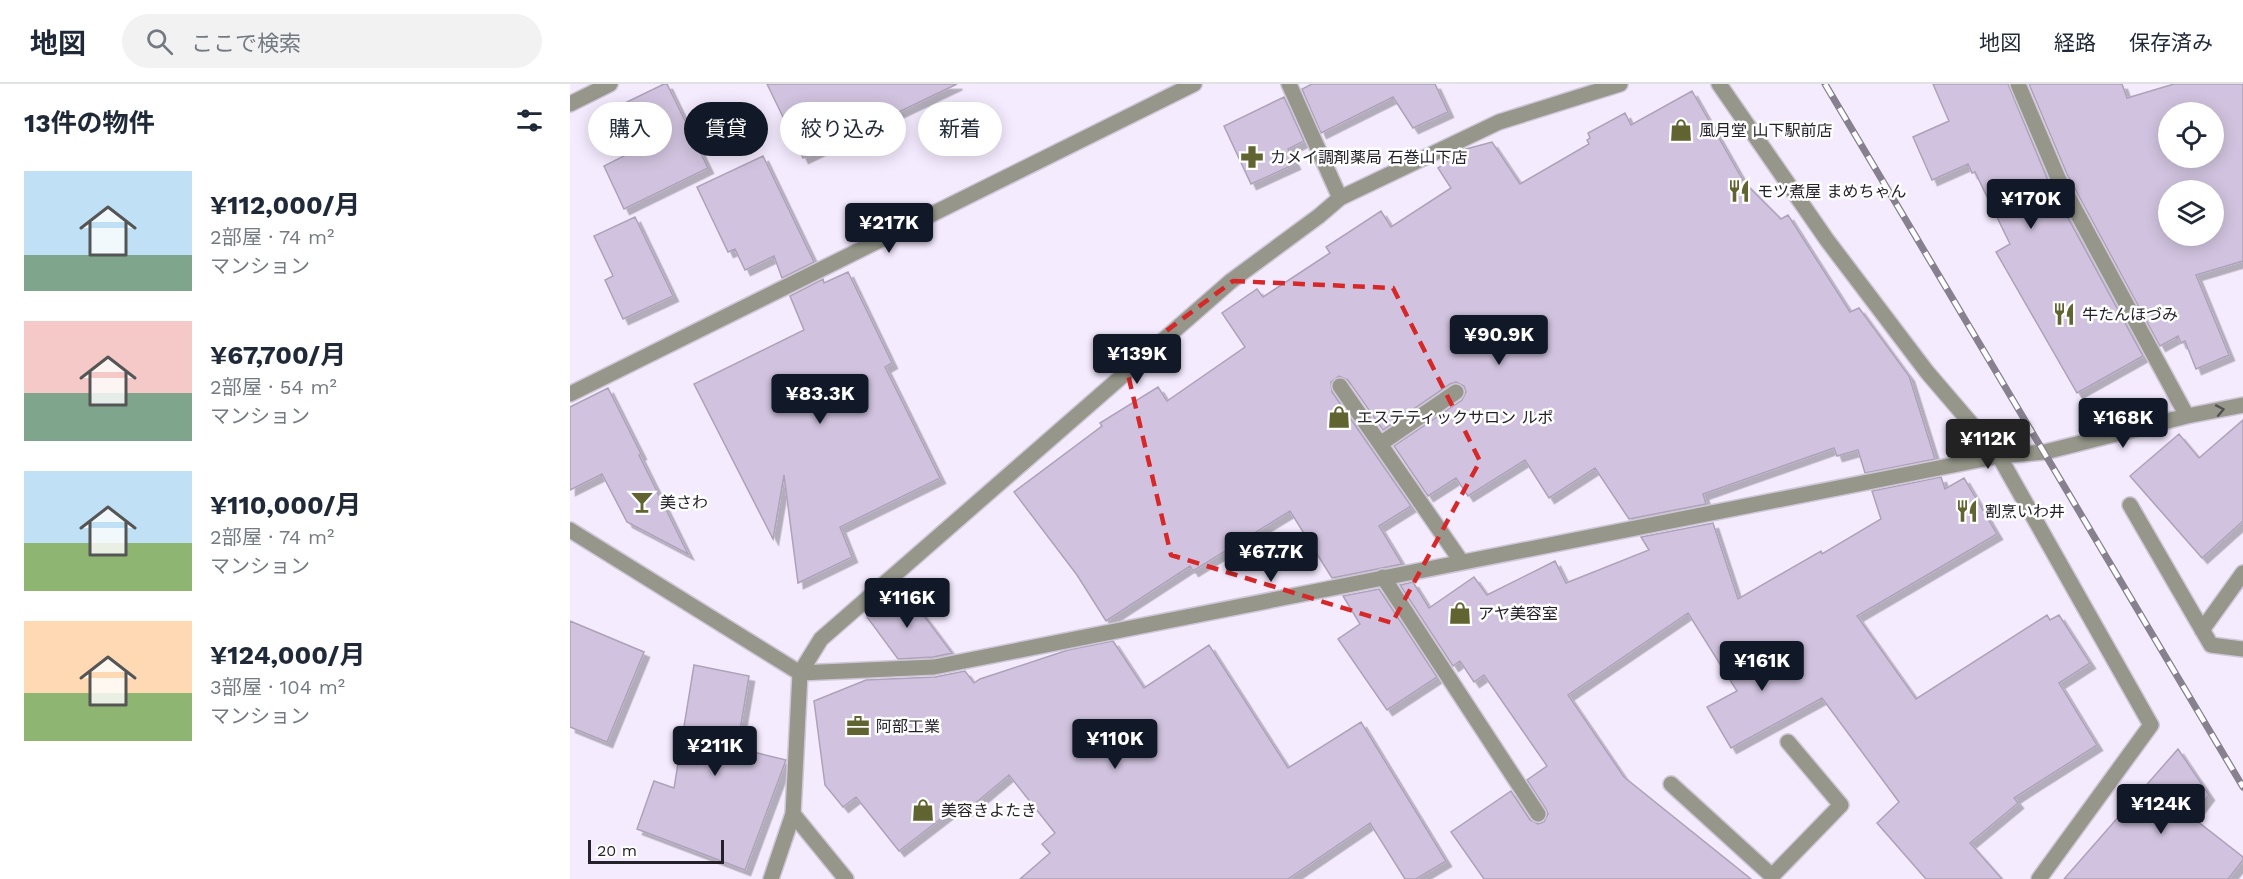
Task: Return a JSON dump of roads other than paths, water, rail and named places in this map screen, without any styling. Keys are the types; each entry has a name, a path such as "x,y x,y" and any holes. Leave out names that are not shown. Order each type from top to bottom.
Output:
{"street":[{"path":"570,104 610,84"},
{"path":"570,394 1194,84"},
{"path":"1289,84 1340,198"},
{"path":"771,879 793,814 800,673 821,639 1231,281 1340,198 1499,122 1574,91 1620,84"},
{"path":"1719,84 1827,240 1927,372 1999,456 2151,725 2039,879"},
{"path":"2018,84 2058,177 2187,416"},
{"path":"1340,386 1461,561"},
{"path":"1380,444 1455,392"},
{"path":"570,530 800,673 934,667 1999,456 2045,452 2187,416 2243,405"},
{"path":"2130,505 2211,645 2243,649"},
{"path":"2202,630 2243,573"},
{"path":"1383,577 1538,814"},
{"path":"1671,784 1772,876 1841,805 1788,742"},
{"path":"793,814 846,879"}],"railway":[{"path":"1825,84 2243,787"}],"place":[{"name":"風月堂 山下駅前店","path":"1681,130"},
{"name":"カメイ調剤薬局 石巻山下店","path":"1252,157"},
{"name":"モツ煮屋 まめちゃん","path":"1739,191"},
{"name":"牛たんほづみ","path":"2064,314"},
{"name":"エステティックサロン ルポ","path":"1339,417"},
{"name":"美さわ","path":"642,502"},
{"name":"割烹いわ井","path":"1967,511"},
{"name":"アヤ美容室","path":"1460,613"},
{"name":"阿部工業","path":"858,726"},
{"name":"美容きよたき","path":"923,810"}]}
